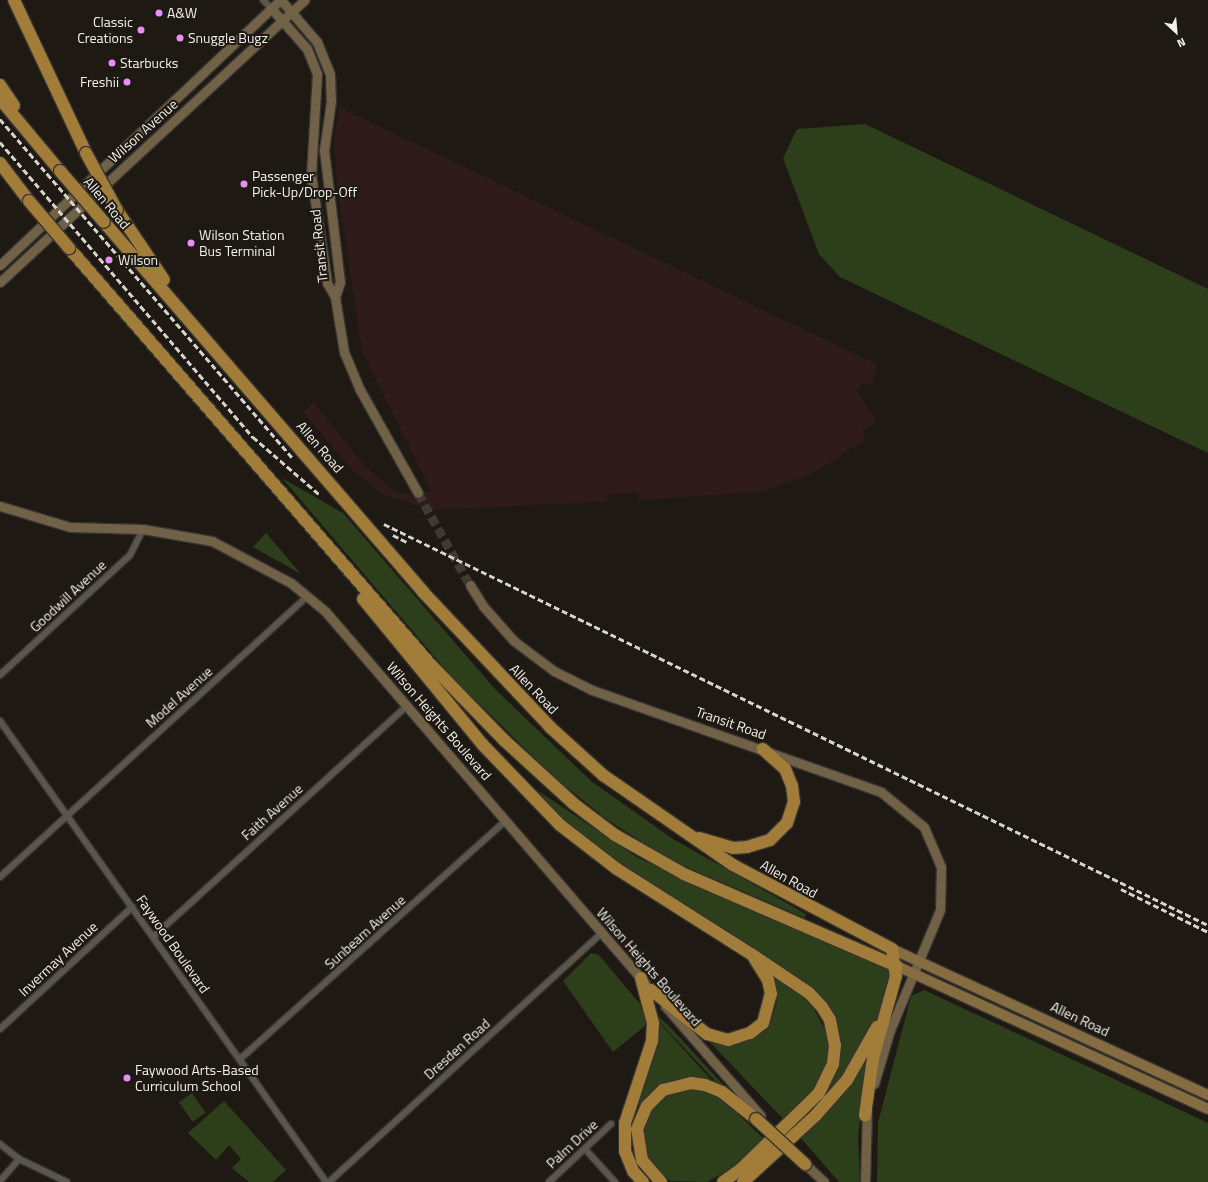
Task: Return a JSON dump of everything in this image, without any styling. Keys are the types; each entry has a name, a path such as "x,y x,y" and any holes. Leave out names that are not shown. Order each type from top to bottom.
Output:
{"highway":[{"path":"14,0 86,153 117,210 195,324"},
{"path":"24,0 36,45"},
{"path":"0,85 39,144"},
{"name":"Allen Road","path":"0,99 104,222 195,324 423,592 504,680 603,775 683,832 734,865 892,949"},
{"name":"Allen Road","path":"0,163 29,201 69,248 431,664 505,741 574,804 615,835 684,874 897,966"},
{"path":"0,172 29,201"},
{"path":"313,530 406,654 482,744 560,825 677,910 751,954 809,993 822,1007 831,1026 833,1064 819,1093 800,1115 723,1182"},
{"path":"683,832 739,848 759,845 782,830 792,813 792,786 785,769 763,749"},
{"path":"865,1115 873,1058 888,1006 897,966 892,949"},
{"path":"651,990 707,1034 728,1040 750,1033 763,1023 771,994 768,980 751,954"},
{"path":"641,978 653,1023 652,1041 625,1123 625,1151 633,1171 643,1182"},
{"path":"743,1182 816,1116 847,1080 888,1006"},
{"path":"661,1182 642,1160 637,1130 647,1106 662,1090 691,1083 705,1085 722,1092 758,1117 806,1164"}],"main road":[{"name":"Wilson Avenue","path":"0,265 280,0"},
{"name":"Transit Road","path":"280,0 317,42 330,75 331,101 324,150 340,282 335,297"},
{"name":"Wilson Avenue","path":"0,282 304,0"},
{"name":"Transit Road","path":"271,8 307,49 317,74 311,167 327,283 335,297 350,369 418,493"},
{"name":"Wilson Heights Boulevard","path":"0,506 70,527 143,529 212,541 257,561 308,596 408,705 758,1117"},
{"name":"Transit Road","path":"470,585 483,606 514,641 554,671 592,690 763,749 881,792 908,811 924,827 939,859 943,880 940,910 921,948 920,961 883,1053 865,1115 865,1182"},
{"name":"Allen Road","path":"892,949 1208,1095"},
{"name":"Allen Road","path":"897,966 1208,1109"},
{"path":"806,1164 824,1182"}],"street":[{"path":"263,0 271,8"},
{"name":"Goodwill Avenue","path":"0,675 130,555 143,529"},
{"name":"Model Avenue","path":"0,877 308,596"},
{"name":"Faith Avenue","path":"153,937 408,705"},
{"name":"Faywood Boulevard","path":"0,721 327,1182"},
{"name":"Sunbeam Avenue","path":"240,1059 505,821"},
{"name":"Invermay Avenue","path":"0,1029 132,907"},
{"name":"Dresden Road","path":"327,1182 601,934"},
{"name":"Palm Drive","path":"549,1182 611,1124"},
{"path":"0,1144 19,1159 67,1182"},
{"path":"584,1149 615,1182"},
{"path":"0,1181 19,1159"}],"shaded area":[{"path":"339,107 878,365 871,386 863,383 856,390 877,422 862,431 866,439 831,462 806,476 758,492 639,500 638,493 606,495 607,501 600,502 431,510 384,495 353,471 303,412 314,402 363,464 388,486 403,494 432,492 362,351 337,184 334,140"}],"green space":[{"path":"865,124 1208,289 1208,453 840,277 819,254 783,158 797,129"},
{"path":"282,478 343,513 495,689 591,781 673,839 806,914 805,918 673,861 609,821 554,777 452,677"},
{"path":"266,533 267,534 301,574 253,547"},
{"path":"540,792 638,858 890,970 881,1008 858,1057 824,1101 822,1098 836,1072 840,1048 809,986 622,865 578,833 538,796"},
{"path":"591,953 599,955 640,1004 644,1015 646,1025 613,1052 563,981"},
{"path":"773,974 810,1002 829,1037 827,1065 819,1083 785,1121 705,1037 762,1030 771,1021 777,1002"},
{"path":"924,990 1208,1123 1208,1182 877,1182 878,1123 911,996"},
{"path":"653,1011 669,1026 729,1091 719,1085 655,1017"},
{"path":"659,1022 714,1083 697,1079 634,1108"},
{"path":"865,1057 869,1058 858,1136 860,1182 839,1182 800,1137"},
{"path":"689,1088 712,1093 726,1103 765,1140 735,1166 707,1182 670,1181 645,1153 642,1130 652,1108 662,1097"},
{"path":"192,1093 206,1113 193,1122 179,1102"},
{"path":"224,1101 286,1170 273,1182 249,1182 232,1168 241,1159 229,1145 216,1160 188,1133"}],"tunnel":[{"path":"418,493 470,585"}],"railway":[{"path":"0,119 293,459"},
{"path":"0,142 253,437 319,494"},
{"path":"384,524 1208,925"},
{"path":"393,535 407,542"},
{"path":"1121,889 1208,932"}],"place":[{"name":"A&W","path":"159,13"},
{"name":"Classic Creations","path":"141,30"},
{"name":"Snuggle Bugz","path":"180,38"},
{"name":"Starbucks","path":"112,63"},
{"name":"Freshii","path":"127,82"},
{"name":"Passenger Pick-Up/Drop-Off","path":"244,184"},
{"name":"Wilson Station Bus Terminal","path":"191,243"},
{"name":"Wilson","path":"109,260"},
{"name":"Faywood Arts-Based Curriculum School","path":"127,1078"}]}
